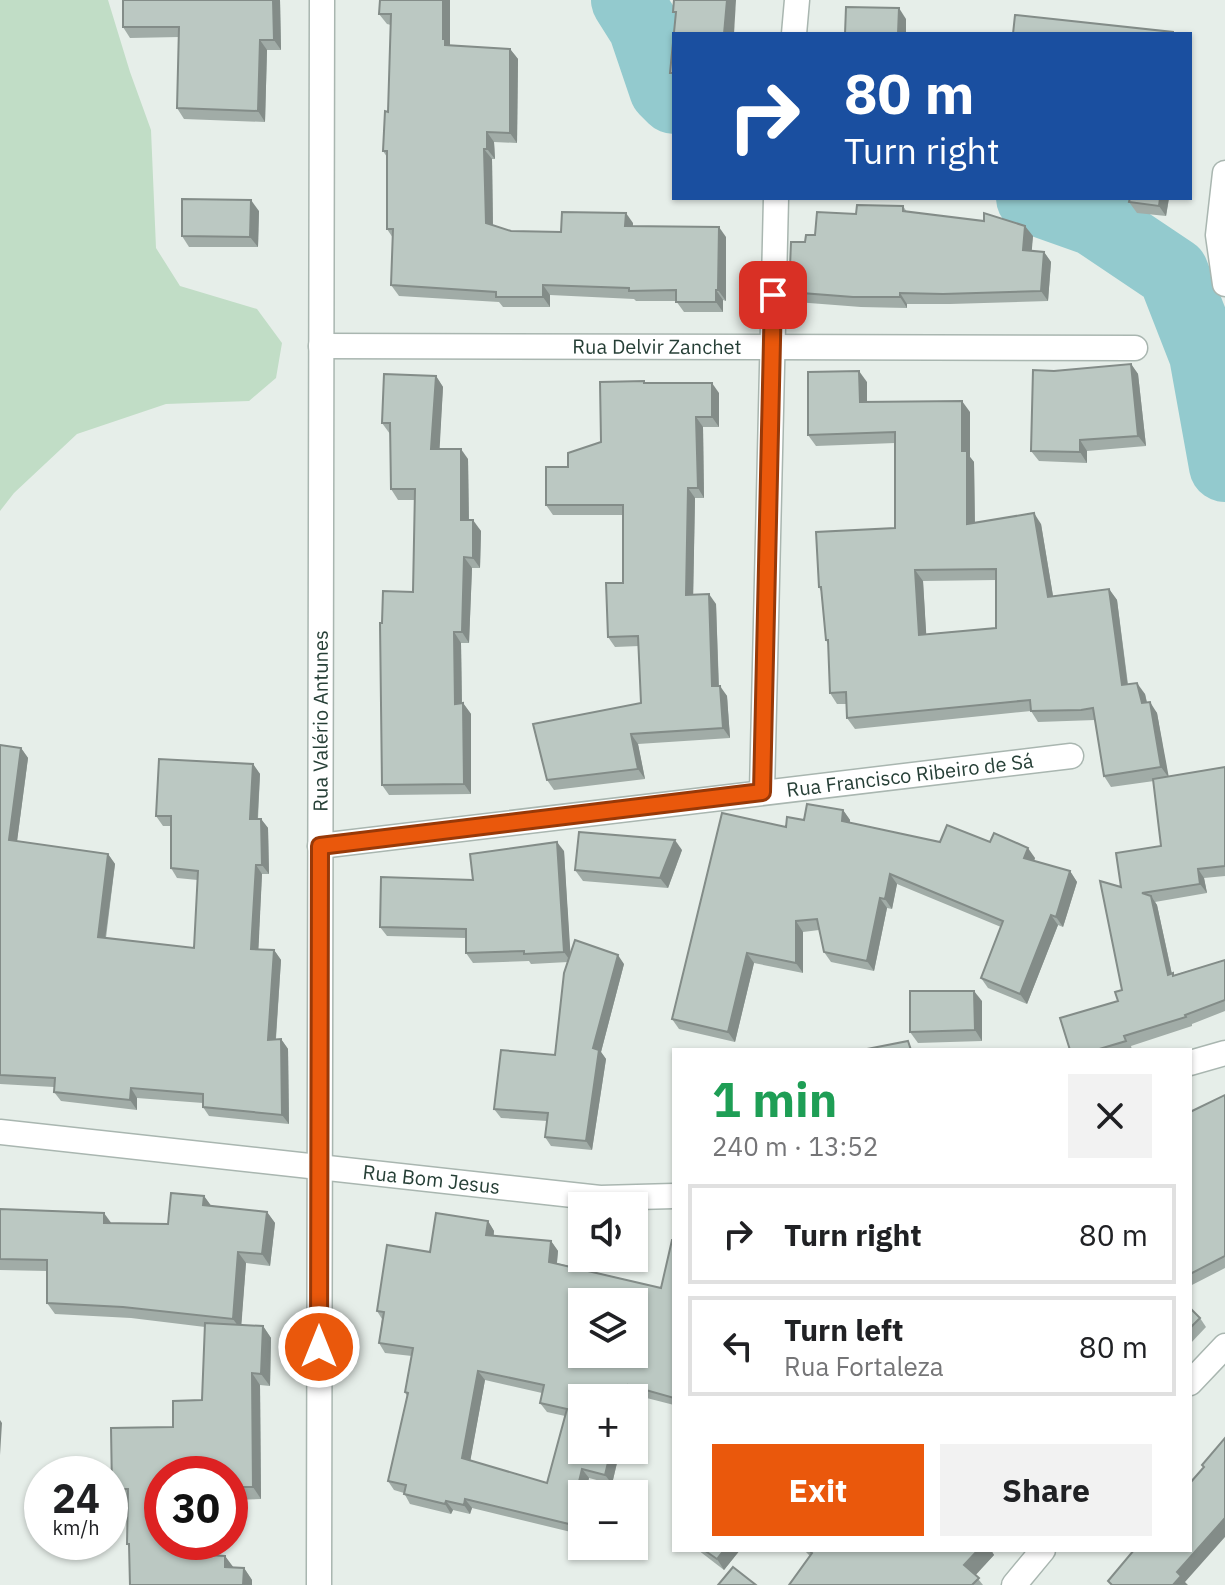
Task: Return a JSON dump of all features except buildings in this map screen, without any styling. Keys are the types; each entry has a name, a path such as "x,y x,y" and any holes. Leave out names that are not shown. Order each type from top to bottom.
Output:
{"street":[{"name":"Rua Valério Antunes","path":"319,1585 322,0"},
{"path":"794,32 797,0"},
{"path":"1225,173 1218,235 1225,284"},
{"path":"762,792 776,208"},
{"name":"Rua Delvir Zanchet","path":"321,346 1135,348"},
{"name":"Rua Francisco Ribeiro de Sá","path":"320,846 1071,756"},
{"path":"1192,1062 1225,1053"},
{"name":"Rua Bom Jesus","path":"0,1132 600,1198 672,1196"},
{"path":"1192,1381 1225,1346"},
{"path":"1026,1581 1042,1552"}],"green space":[{"path":"0,0 108,0 151,130 156,248 180,286 257,309 282,343 276,378 249,401 166,404 77,434 14,493 0,511"}],"waterway":[{"path":"627,0 644,27 665,89 672,96"},
{"path":"1038,200 1094,220 1173,273 1205,355 1225,466"}],"route":[{"path":"319,1347 320,846 762,792 773,295"}]}
